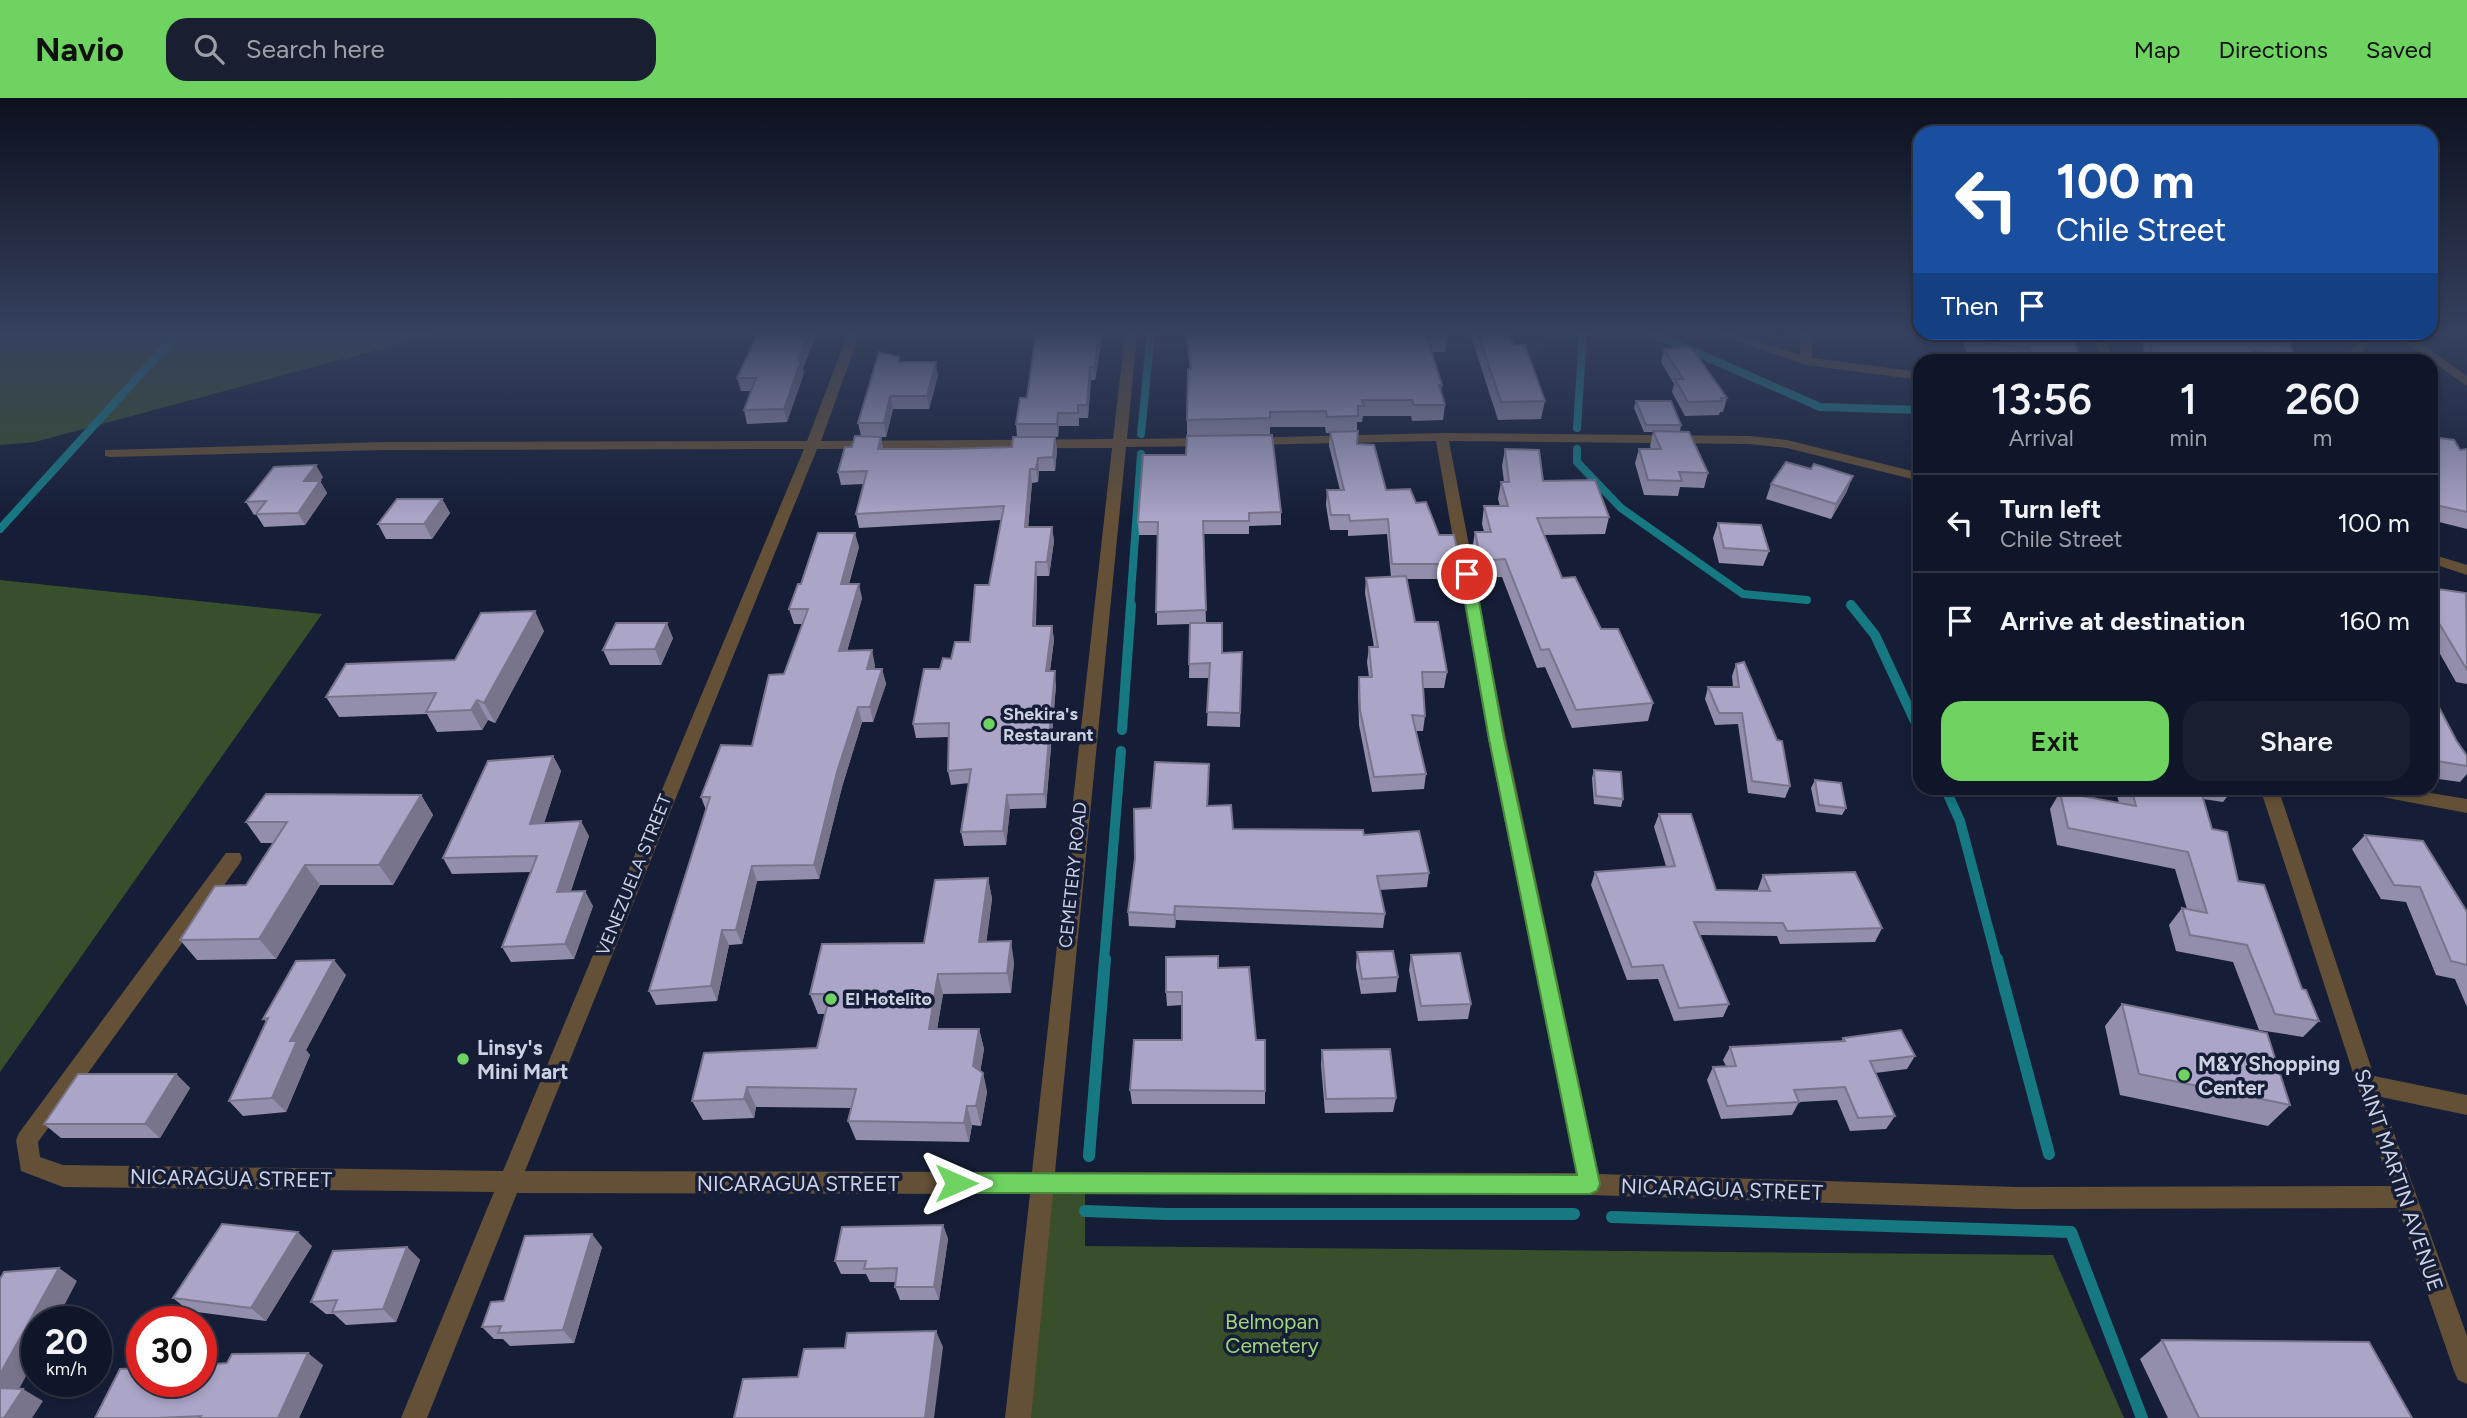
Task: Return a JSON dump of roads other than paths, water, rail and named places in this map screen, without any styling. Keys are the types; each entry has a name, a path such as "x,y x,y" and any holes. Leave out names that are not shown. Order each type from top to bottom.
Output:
{"street":[{"name":"VENEZUELA STREET","path":"414,1418 831,395"},
{"name":"CEMETERY ROAD","path":"1018,1418 1040,1183 1124,395"},
{"path":"110,453 278,447 1118,444 1442,437 1749,440 1787,444 1913,475"},
{"path":"1442,437 1497,739 1590,1184"},
{"path":"2438,560 2467,570"},
{"name":"SAINT MARTIN AVENUE","path":"2271,795 2366,1084 2467,1371"},
{"path":"2405,795 2467,806"},
{"name":"NICARAGUA STREET","path":"233,858 27,1140 29,1164 63,1176 510,1182 1590,1184 2016,1198 2405,1197"},
{"path":"2366,1084 2467,1105"}],"waterway":[{"path":"0,529 122,395"},
{"path":"1141,434 1145,395"},
{"path":"1577,428 1579,395"},
{"path":"1792,395 1820,407 1913,410"},
{"path":"1577,449 1577,462 1621,508 1743,594 1807,600"},
{"path":"1130,607 1141,454"},
{"path":"1122,730 1131,605"},
{"path":"1853,607 1851,605 1875,635 1913,717"},
{"path":"1104,961 1121,751"},
{"path":"1948,795 1960,821 1997,961"},
{"path":"1089,1156 1105,959"},
{"path":"1997,959 2049,1154"},
{"path":"1085,1211 1166,1214 1574,1214"},
{"path":"1612,1217 2071,1232 2142,1418"}],"place":[{"name":"Shekira's Restaurant","path":"989,724"},
{"name":"El Hotelito","path":"831,999"},
{"name":"Linsy's Mini Mart","path":"463,1059"},
{"name":"M&Y Shopping Center","path":"2184,1075"}],"park label":[{"name":"Belmopan Cemetery","path":"1272,1333"}]}
